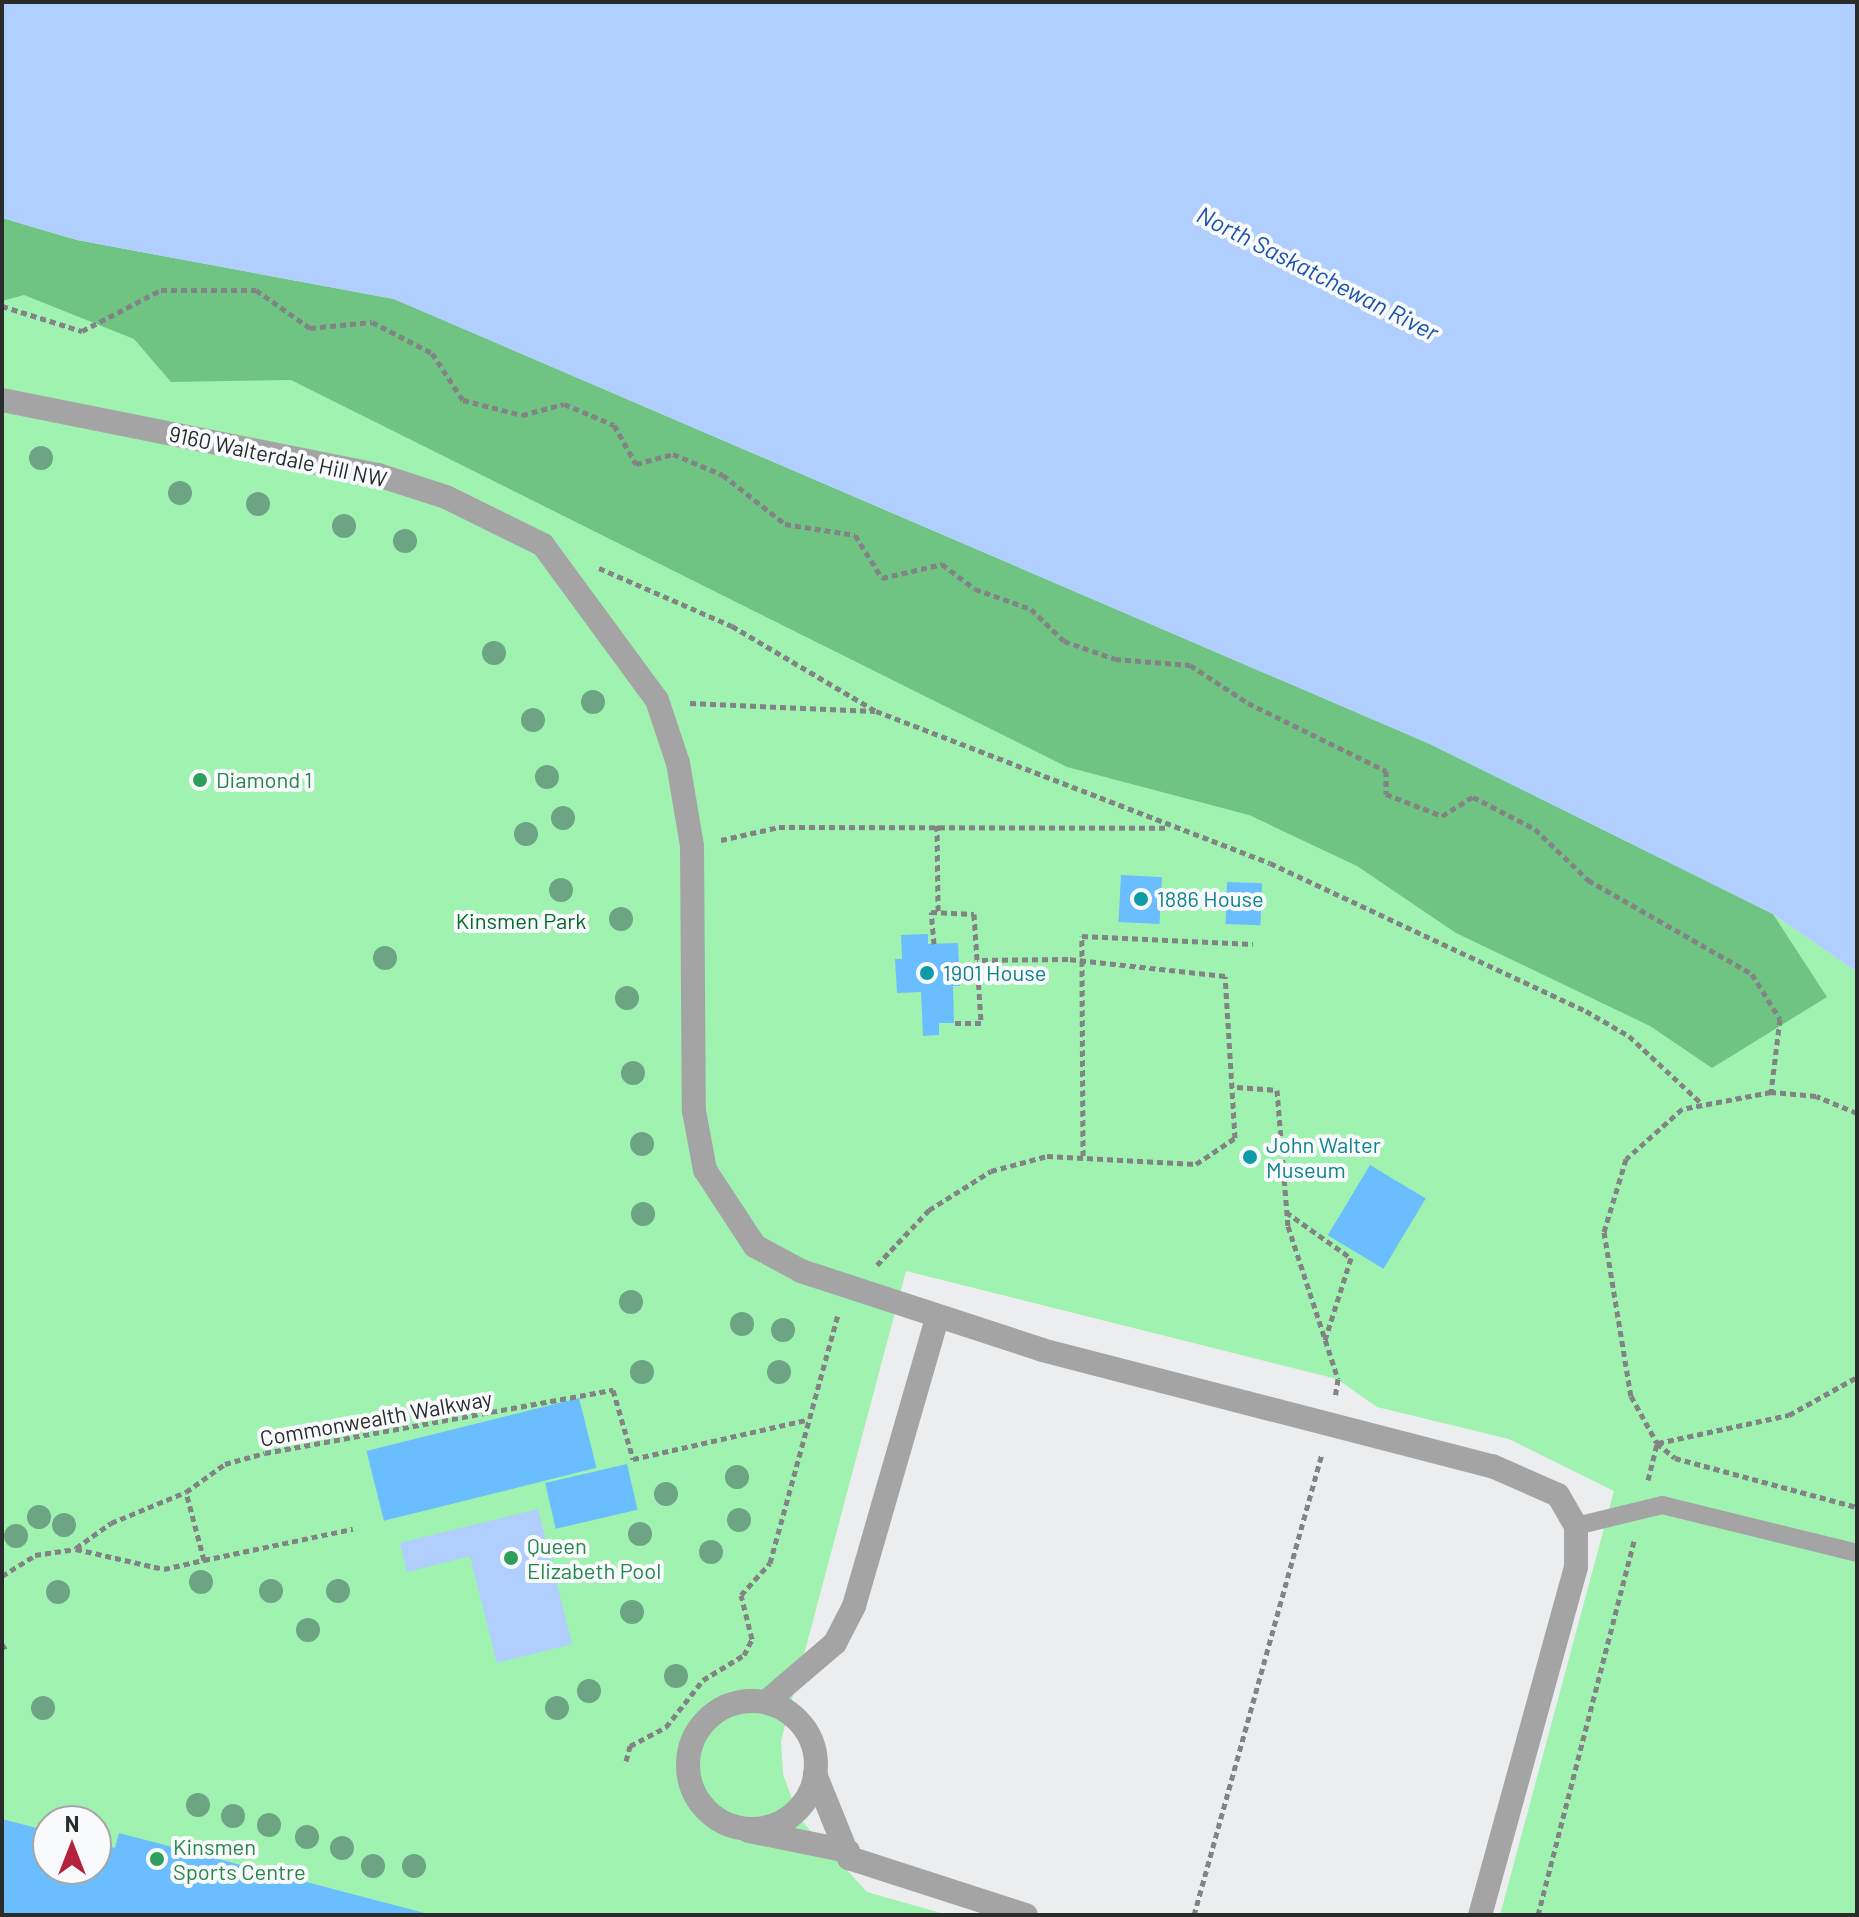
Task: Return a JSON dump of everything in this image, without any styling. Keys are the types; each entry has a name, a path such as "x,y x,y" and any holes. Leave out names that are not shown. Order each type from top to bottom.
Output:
{"street":[{"name":"9160 Walterdale Hill NW","path":"2,400 378,475 446,497 543,545"},
{"path":"543,545 657,700 692,846 694,1111 705,1170 755,1246 846,1286 937,1318 1523,1476 1558,1495 1576,1526 1576,1567 1480,1915"},
{"path":"937,1318 854,1606 835,1643 766,1702 717,1712 689,1754 694,1794 706,1811 743,1829 848,1851 874,1870 1026,1915"},
{"path":"766,1702 803,1725 814,1745 815,1774 848,1851"},
{"path":"743,1829 785,1820 802,1807 815,1774"}],"lane":[{"path":"1576,1526 1642,1507 1692,1511 1857,1553"}],"path":[{"path":"2,306 82,331 161,290 256,290 310,328 372,322 432,353 463,400 522,415 564,404 614,425 636,464 673,454 723,475 785,524 855,535 882,578 942,564 975,589 1031,609 1064,641 1115,659 1190,665 1248,703 1386,771 1386,794 1442,816 1473,797 1535,829 1588,880 1752,974 1780,1019 1771,1092"},
{"path":"543,545 732,626 876,711 1270,863 1586,1011 1629,1036 1700,1102"},
{"path":"657,700 876,711"},
{"path":"692,846 779,827 937,825 1085,833 1174,828"},
{"path":"937,825 938,912"},
{"path":"934,944 931,912 974,914 981,1023 954,1023"},
{"path":"1083,1156 1082,936 1253,944"},
{"path":"626,1761 630,1746 666,1727 695,1688 744,1655 752,1639 741,1595 770,1563 806,1420 854,1261 875,1267 929,1210 991,1171 1047,1156 1196,1164 1235,1138 1237,1087 1225,976 1082,960 977,960"},
{"path":"1194,1915 1330,1426 1338,1379 1324,1343 1286,1212 1277,1090 1237,1087"},
{"path":"1857,1113 1793,1093 1771,1092 1700,1102 1642,1139 1606,1207 1604,1232 1631,1396 1657,1443 1675,1458 1857,1507"},
{"path":"1286,1212 1351,1258 1324,1343"},
{"path":"1657,1443 1789,1415 1857,1377"},
{"name":"Commonwealth Walkway","path":"186,1492 244,1457 613,1390 633,1459 806,1420"},
{"path":"1538,1915 1657,1443"},
{"path":"76,1549 111,1523 186,1492 204,1560"},
{"path":"2,1576 35,1555 76,1549 164,1569 353,1529"},
{"path":"2,1644 7,1652"}],"green space":[{"name":"Kinsmen Park","path":"2,218 77,240 394,299 1430,744 1773,914 1857,972 1857,1915 1500,1915 1614,1491 1509,1439 1377,1407 1337,1379 906,1271 781,1741 783,1774 799,1818 867,1892 948,1915 2,1915"},
{"path":"2,218 77,240 394,299 1430,744 1773,914 1827,997 1712,1068 1650,1026 1456,933 1357,866 1249,815 1067,767 291,380 171,382 134,339 24,295 2,301"}],"water":[{"name":"North Saskatchewan River","path":"2,2 1857,2 1857,972 1773,914 1430,744 394,299 77,240 2,218"},
{"path":"538,1509 572,1644 497,1663 470,1556 407,1572 400,1543"}],"building":[{"name":"1886 House","path":"1121,875 1162,877 1159,924 1119,922"},
{"path":"1227,882 1262,883 1261,925 1226,924"},
{"name":"1901 House","path":"928,934 928,944 958,943 960,986 953,986 954,1023 939,1023 939,1035 923,1036 921,992 897,993 895,959 902,959 901,935"},
{"path":"1370,1165 1426,1198 1383,1269 1328,1235"},
{"path":"579,1398 596,1468 384,1521 367,1451"},
{"path":"627,1464 638,1510 556,1529 545,1483"},
{"name":"Kinsmen Sports Centre","path":"2,1819 32,1827 32,1885 112,1885 112,1847 115,1848 119,1833 432,1915 2,1915"}],"place":[{"name":"Diamond 1","path":"200,780"},
{"name":"1886 House","path":"1141,899"},
{"name":"1901 House","path":"927,973"},
{"name":"John Walter Museum","path":"1250,1157"},
{"name":"Queen Elizabeth Pool","path":"511,1558"},
{"name":"Kinsmen Sports Centre","path":"157,1859"}]}
